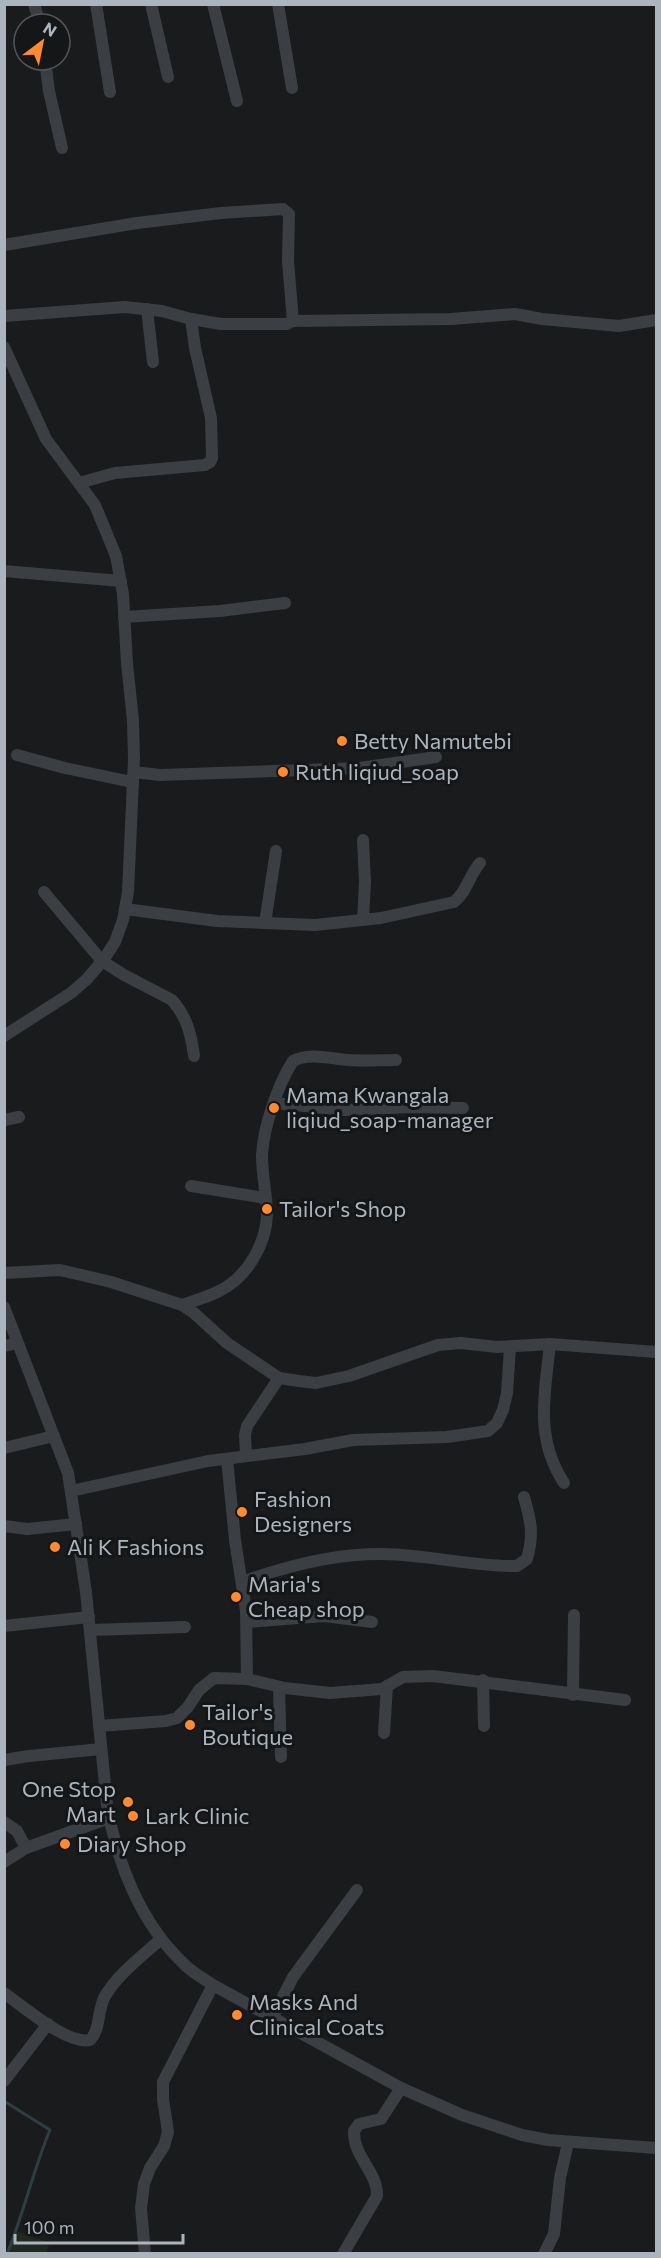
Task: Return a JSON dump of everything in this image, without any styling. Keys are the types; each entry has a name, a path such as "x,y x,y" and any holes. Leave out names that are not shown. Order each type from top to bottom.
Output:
{"street":[{"path":"96,4 110,92"},
{"path":"151,4 168,76"},
{"path":"213,4 237,101"},
{"path":"278,4 292,88"},
{"path":"47,72 62,148"},
{"path":"4,245 137,223 221,213 283,209 289,214 288,261 293,321"},
{"path":"4,315 125,307 162,311 221,324 252,325 287,324 293,321 451,319 515,314 542,319 619,326 657,320"},
{"path":"147,309 153,362"},
{"path":"79,483 115,473 205,465 210,462 212,458 210,418 191,319"},
{"path":"4,347 46,439 95,505 116,556 121,581 133,721 128,892 115,942 87,979 71,993 4,1036"},
{"path":"4,571 121,581"},
{"path":"124,616 220,611 285,603"},
{"path":"17,755 65,768 133,777 360,768 436,757"},
{"path":"363,840 365,882 363,920"},
{"path":"266,923 276,850"},
{"path":"125,909 217,921 315,925 363,920 454,902 458,900 474,869 480,863"},
{"path":"44,892 102,961 172,1000 186,1019 194,1056"},
{"path":"182,1305 222,1290 240,1275 252,1261 265,1233 267,1214 262,1155 274,1103 292,1061 314,1056 349,1060 396,1060"},
{"path":"274,1103 344,1110 412,1107 463,1108"},
{"path":"4,1120 19,1117"},
{"path":"191,1186 265,1198"},
{"path":"4,1273 60,1270 111,1282 182,1305 227,1343 279,1378 316,1383 349,1376 438,1345 461,1342 510,1347 550,1344 657,1352"},
{"path":"4,1307 11,1345 54,1436 68,1473 90,1624 109,1818 128,1880 140,1906 161,1939 184,1965 213,1985 401,2088 478,2121 522,2135 568,2143 657,2148"},
{"path":"550,1344 542,1417 557,1473 564,1483"},
{"path":"71,1491 198,1463 305,1449 353,1440 447,1437 488,1431 497,1423 503,1410 507,1393 510,1347"},
{"path":"246,1456 247,1426 279,1378"},
{"path":"4,1448 54,1436"},
{"path":"227,1460 235,1540 247,1622 247,1679"},
{"path":"242,1582 302,1563 364,1553 411,1555 517,1566 526,1559 532,1527 524,1497"},
{"path":"4,1526 27,1529 76,1524"},
{"path":"573,1695 574,1615"},
{"path":"247,1622 324,1616 372,1622"},
{"path":"4,1626 90,1624 185,1627"},
{"path":"99,1726 166,1721 177,1718 199,1690 214,1678 247,1679 279,1687 330,1694 382,1689 398,1679 433,1676 483,1680 573,1695 625,1700"},
{"path":"483,1680 484,1726"},
{"path":"384,1733 387,1686"},
{"path":"279,1687 280,1757"},
{"path":"4,1760 101,1749"},
{"path":"4,1862 26,1848 109,1818"},
{"path":"4,1822 17,1831 26,1848"},
{"path":"272,2018 293,1977 357,1890"},
{"path":"4,1993 48,2024 79,2040 90,2040 95,2034 100,2006 108,1992 161,1939"},
{"path":"145,2253 141,2208 144,2184 150,2168 164,2146 168,2132 163,2082 213,1985"},
{"path":"4,2081 48,2024"},
{"path":"343,2253 376,2196 376,2186 355,2146 354,2131 359,2124 381,2119 401,2088"},
{"path":"544,2253 554,2234 560,2178 568,2143"}],"green space":[{"path":"16,2231 50,2243 46,2253 7,2253"}],"waterway":[{"path":"4,2101 50,2130 7,2254"}],"place":[{"name":"Betty Namutebi","path":"342,741"},
{"name":"Ruth liqiud_soap","path":"283,772"},
{"name":"Mama Kwangala liqiud_soap-manager","path":"274,1108"},
{"name":"Tailor's Shop","path":"267,1209"},
{"name":"Fashion Designers","path":"242,1512"},
{"name":"Ali K Fashions","path":"55,1547"},
{"name":"Maria's Cheap shop","path":"236,1597"},
{"name":"Tailor's Boutique","path":"190,1725"},
{"name":"One Stop Mart","path":"128,1802"},
{"name":"Lark Clinic","path":"133,1816"},
{"name":"Diary Shop","path":"65,1844"},
{"name":"Masks And Clinical Coats","path":"237,2015"}]}
